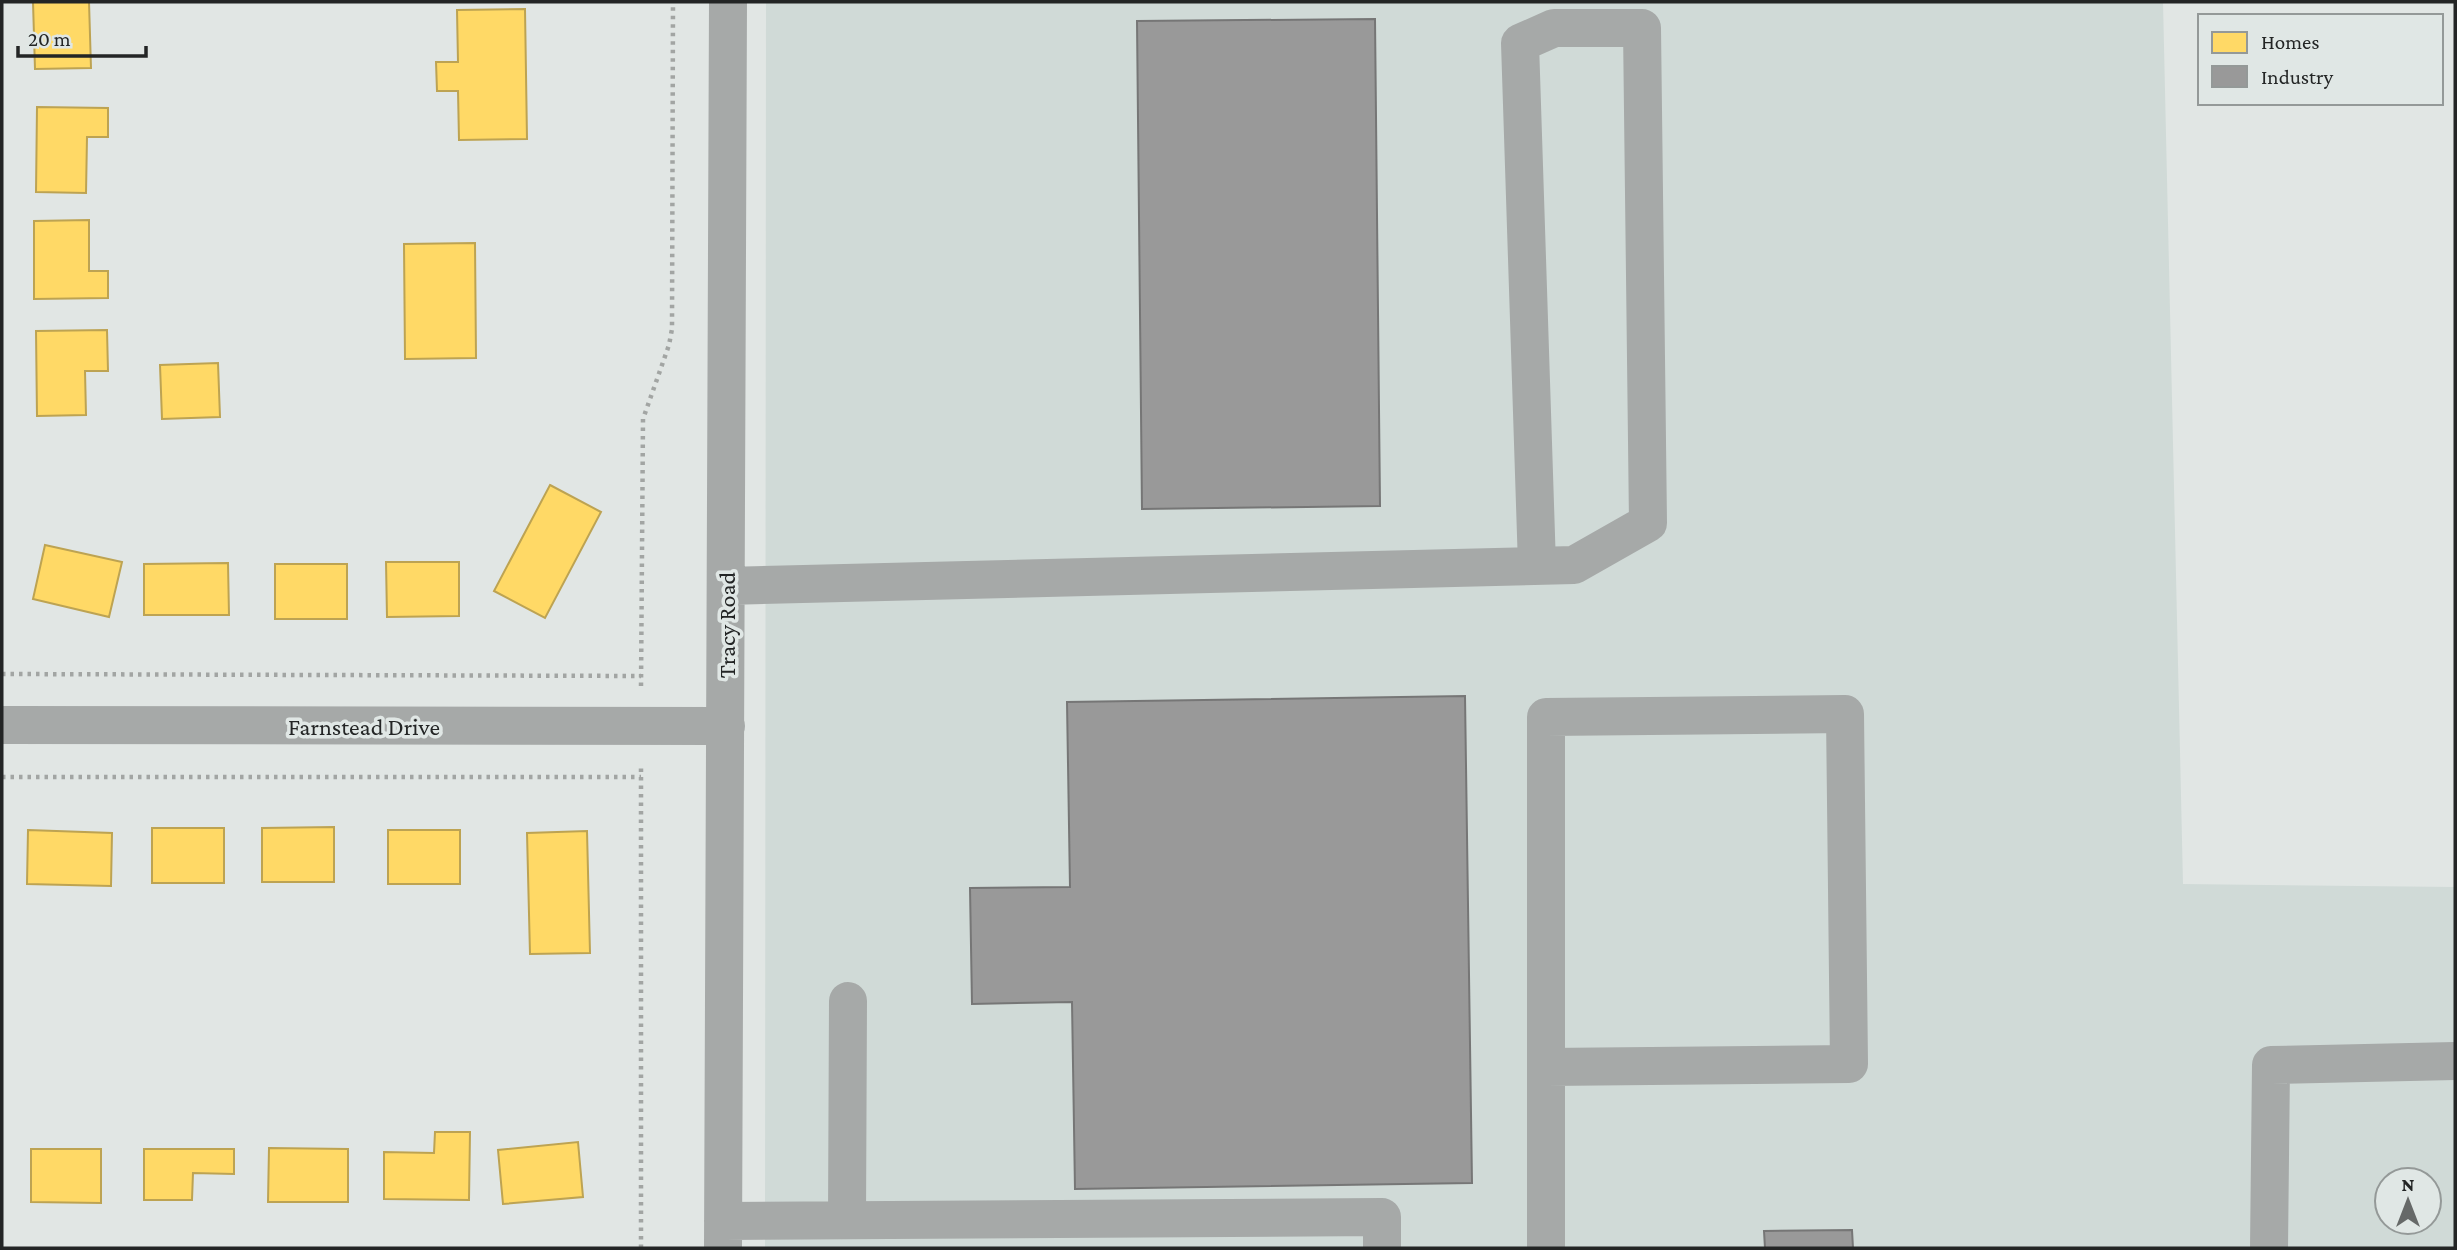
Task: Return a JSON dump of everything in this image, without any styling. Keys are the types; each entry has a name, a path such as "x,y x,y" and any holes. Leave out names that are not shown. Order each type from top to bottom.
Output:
{"street":[{"name":"Tracy Road","path":"723,1235 728,2"},
{"path":"726,586 1537,566 1574,565 1648,523 1642,28 1554,28 1520,43 1537,566"},
{"path":"1546,1248 1546,717 1845,714 1849,1064 1547,1067"},
{"name":"Farnstead Drive","path":"2,725 726,726"},
{"path":"847,1220 848,1001"},
{"path":"2269,1248 2271,1065 2455,1061"},
{"path":"723,1235 847,1220 1382,1217 1382,1248"}],"path":[{"path":"641,1248 643,419 669,345 671,329 673,2"},
{"path":"2,674 641,676"},
{"path":"2,777 641,777"}],"shaded area":[{"path":"766,2 2163,2 2183,884 2455,887 2455,1248 765,1248"}],"building: Homes":[{"path":"33,2 89,2 91,68 35,69"},
{"path":"525,9 527,139 459,140 458,91 437,91 436,62 458,62 457,10"},
{"path":"37,107 108,108 108,137 87,137 86,193 36,192"},
{"path":"89,220 89,271 108,271 108,298 34,299 34,221"},
{"path":"475,243 476,358 405,359 404,244"},
{"path":"107,330 108,371 85,371 86,415 37,416 36,331"},
{"path":"218,363 220,417 162,419 160,365"},
{"path":"550,485 601,512 545,618 494,591"},
{"path":"45,545 122,562 109,617 33,599"},
{"path":"386,562 459,562 459,616 387,617"},
{"path":"228,563 229,615 144,615 144,564"},
{"path":"275,564 347,564 347,619 275,619"},
{"path":"334,827 334,882 262,882 262,828"},
{"path":"152,828 224,828 224,883 152,883"},
{"path":"28,830 112,833 111,886 27,884"},
{"path":"388,830 460,830 460,884 388,884"},
{"path":"587,831 590,953 530,954 527,833"},
{"path":"435,1132 470,1132 469,1200 384,1199 384,1152 434,1153"},
{"path":"578,1142 583,1197 503,1204 498,1150"},
{"path":"269,1148 348,1149 348,1202 268,1202"},
{"path":"31,1149 101,1149 101,1203 31,1202"},
{"path":"144,1149 234,1149 234,1174 193,1173 192,1200 144,1200"}],"building: Industry":[{"path":"1375,19 1380,506 1142,509 1137,21"},
{"path":"1465,696 1472,1183 1075,1189 1072,1002 972,1004 970,888 1070,887 1067,702"},
{"path":"1852,1230 1853,1248 1765,1248 1764,1231"}]}
